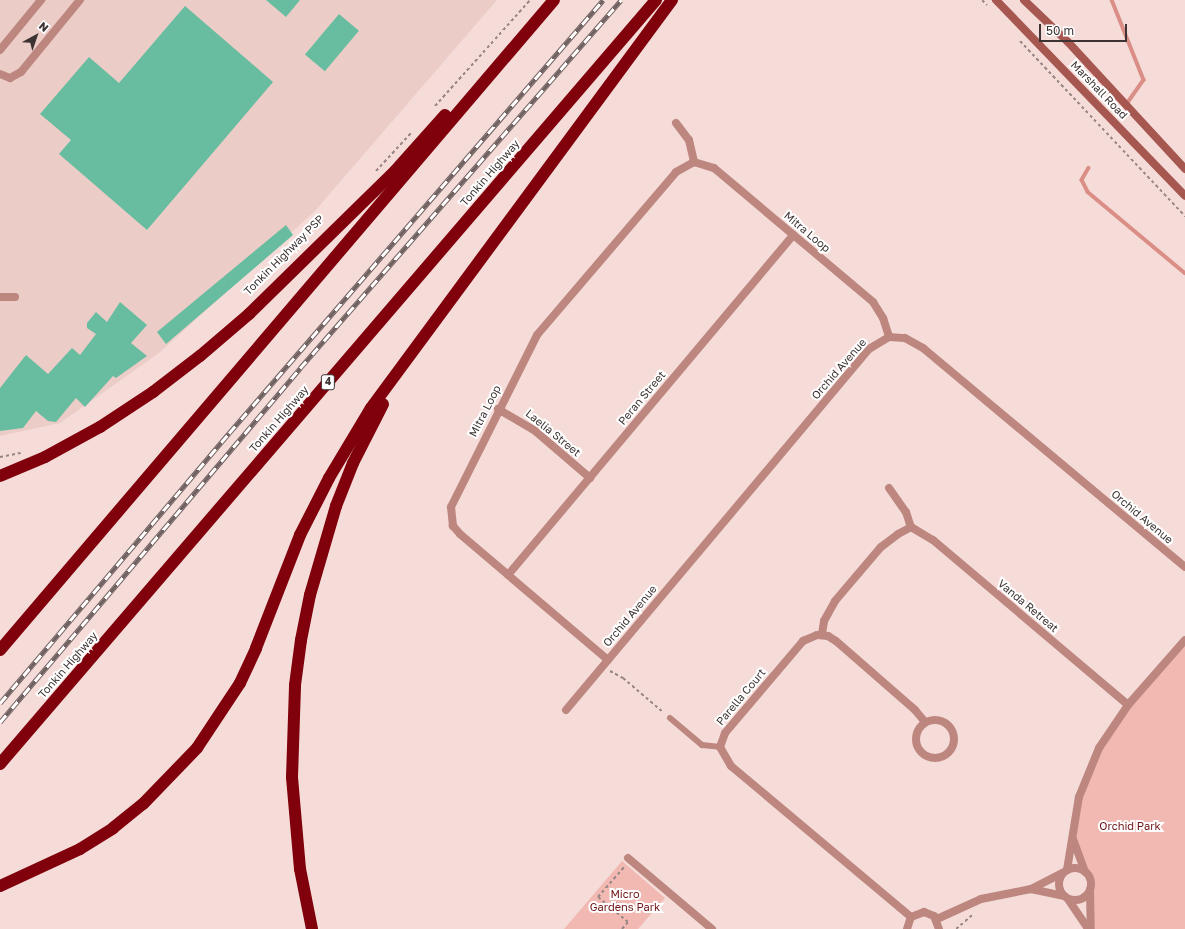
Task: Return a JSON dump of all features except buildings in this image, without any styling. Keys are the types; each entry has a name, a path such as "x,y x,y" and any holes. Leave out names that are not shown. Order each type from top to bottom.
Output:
{"highway":[{"path":"0,476 45,457 100,427 153,392 200,356 249,314 395,171 547,0"},
{"path":"0,650 554,0"},
{"name":"Tonkin Highway","path":"0,764 656,0"},
{"path":"0,886 66,856 113,828 143,804 197,748 240,683 256,648 300,534 329,478 371,408 672,0"},
{"path":"312,929 300,869 292,778 294,708 302,640 322,550 347,478 373,422 420,343"}],"main road":[{"name":"Marshall Road","path":"996,0 1185,196"},
{"name":"Marshall Road","path":"1024,0 1068,42 1185,169"}],"street":[{"path":"0,50 41,0"},
{"path":"0,74 10,78 21,72 80,0"},
{"path":"676,123 689,140 694,162"},
{"name":"Mitra Loop","path":"605,663 460,534 451,517 455,496 527,352 551,317 676,172 694,162 714,168 873,302 883,318 888,337"},
{"name":"Peran Street","path":"508,576 793,235"},
{"path":"0,297 15,297"},
{"name":"Orchid Avenue","path":"566,710 869,349 888,337 905,338 923,348 1185,567"},
{"name":"Laelia Street","path":"498,409 534,430 590,478"},
{"path":"889,488 906,512 911,527 898,534 881,547 835,601 824,621 822,634 836,641 915,710 925,722"},
{"name":"Vanda Retreat","path":"911,527 934,540 1128,705"},
{"name":"Parella Court","path":"720,747 725,733 803,641 810,636 822,634"},
{"path":"1089,929 1059,886 1065,872 1073,839 1076,809 1082,785 1100,748 1128,705 1185,640"},
{"path":"940,720 952,729 954,744 944,756 930,758 918,748 916,734 925,722 940,720"},
{"path":"720,747 731,766 911,918"},
{"path":"1073,839 1085,872 1090,880 1089,929"},
{"path":"629,859 712,929"},
{"path":"937,919 981,899 1031,889 1076,868 1085,872"},
{"path":"1031,889 1079,900 1090,890"},
{"path":"907,929 911,918 924,912 937,919"},
{"path":"937,919 939,929"}],"lane":[{"path":"670,718 702,745 720,747"}],"path":[{"path":"433,109 530,0"},
{"path":"982,0 990,8"},
{"path":"1016,36 1185,216"},
{"path":"374,173 417,127"},
{"path":"0,457 28,451"},
{"path":"605,663 670,718"},
{"path":"622,929 628,922 598,897 629,859"},
{"path":"611,908 616,902"},
{"path":"956,929 978,911"}],"shaded area":[{"path":"0,0 497,0 314,212 159,353 60,423 0,436"}],"green space":[{"name":"Orchid Park","path":"1185,640 1185,929 1091,929 1090,880 1073,839 1076,809 1107,734"},
{"name":"Micro Gardens Park","path":"622,861 665,898 638,929 564,929"}],"waterway":[{"path":"1112,0 1144,80 1127,104"},
{"path":"1089,168 1082,180 1088,192 1185,273"}],"railway":[{"path":"0,703 229,433 603,0"},
{"path":"0,722 300,368 621,0"}]}
